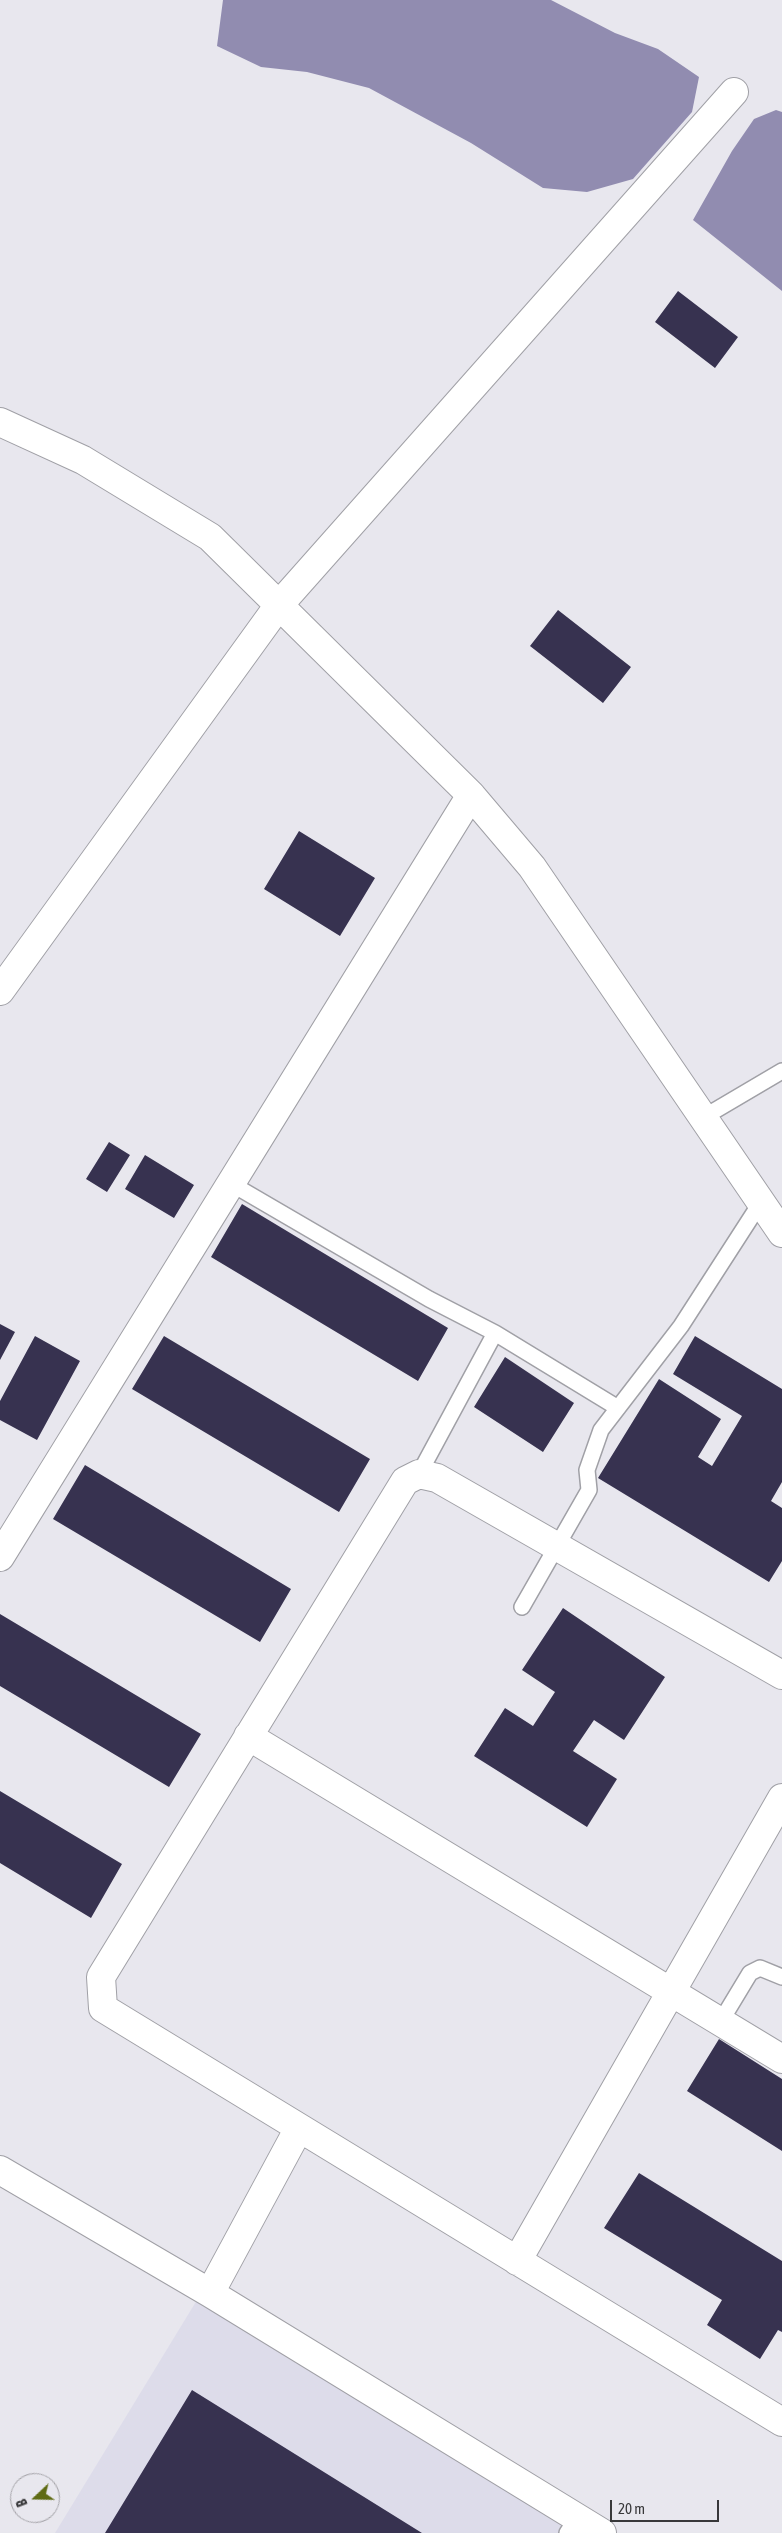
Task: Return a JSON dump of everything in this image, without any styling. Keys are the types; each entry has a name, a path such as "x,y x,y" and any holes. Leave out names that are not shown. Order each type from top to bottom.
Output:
{"street":[{"path":"0,991 279,605 734,92"},
{"path":"0,422 83,460 210,537 471,795 532,867 782,1233"},
{"path":"0,1557 471,795"},
{"path":"782,1674 437,1478 419,1474 405,1481 101,1977 103,2008 782,2422"},
{"path":"248,1736 673,1991 782,2059"},
{"path":"517,2261 782,1798"},
{"path":"210,2293 299,2128"},
{"path":"0,2170 210,2293 572,2525 602,2533"}],"lane":[{"path":"704,1117 782,1070"},
{"path":"230,1183 429,1299 495,1333 618,1408"},
{"path":"522,1607 590,1490 587,1470 601,1430 681,1326 761,1202"},
{"path":"419,1474 495,1333"},
{"path":"721,2021 750,1973 760,1968 782,1977"}],"shaded area":[{"path":"223,0 551,0 615,33 658,49 699,77 692,112 633,179 587,192 543,188 471,143 369,88 307,72 261,67 217,46"},
{"path":"776,110 782,112 782,291 693,220 732,151 754,119"},
{"path":"197,2300 577,2533 55,2533"}],"building":[{"path":"678,291 738,337 715,368 655,322"},
{"path":"558,610 631,667 603,703 530,646"},
{"path":"299,831 375,878 340,936 264,889"},
{"path":"109,1142 130,1155 107,1192 86,1179"},
{"path":"145,1155 194,1185 174,1218 125,1189"},
{"path":"242,1204 448,1328 418,1381 211,1257"},
{"path":"0,1324 15,1332 0,1360"},
{"path":"35,1336 80,1361 37,1440 0,1420 0,1401"},
{"path":"164,1336 370,1459 339,1512 132,1389"},
{"path":"695,1336 782,1389 782,1482 771,1501 782,1508 782,1561 769,1582 598,1478 659,1379 721,1419 698,1457 712,1466 742,1416 673,1374"},
{"path":"505,1357 574,1403 543,1452 474,1407"},
{"path":"85,1465 291,1589 260,1642 53,1519"},
{"path":"563,1608 665,1677 624,1740 594,1720 573,1751 617,1779 587,1827 474,1756 505,1708 533,1726 555,1692 522,1670"},
{"path":"0,1614 201,1734 169,1787 0,1686"},
{"path":"0,1791 122,1864 91,1918 0,1863"},
{"path":"719,2039 782,2079 782,2151 687,2091"},
{"path":"639,2173 782,2261 782,2332 778,2330 760,2359 707,2325 722,2300 604,2228"},
{"path":"192,2390 422,2533 105,2533"}]}
